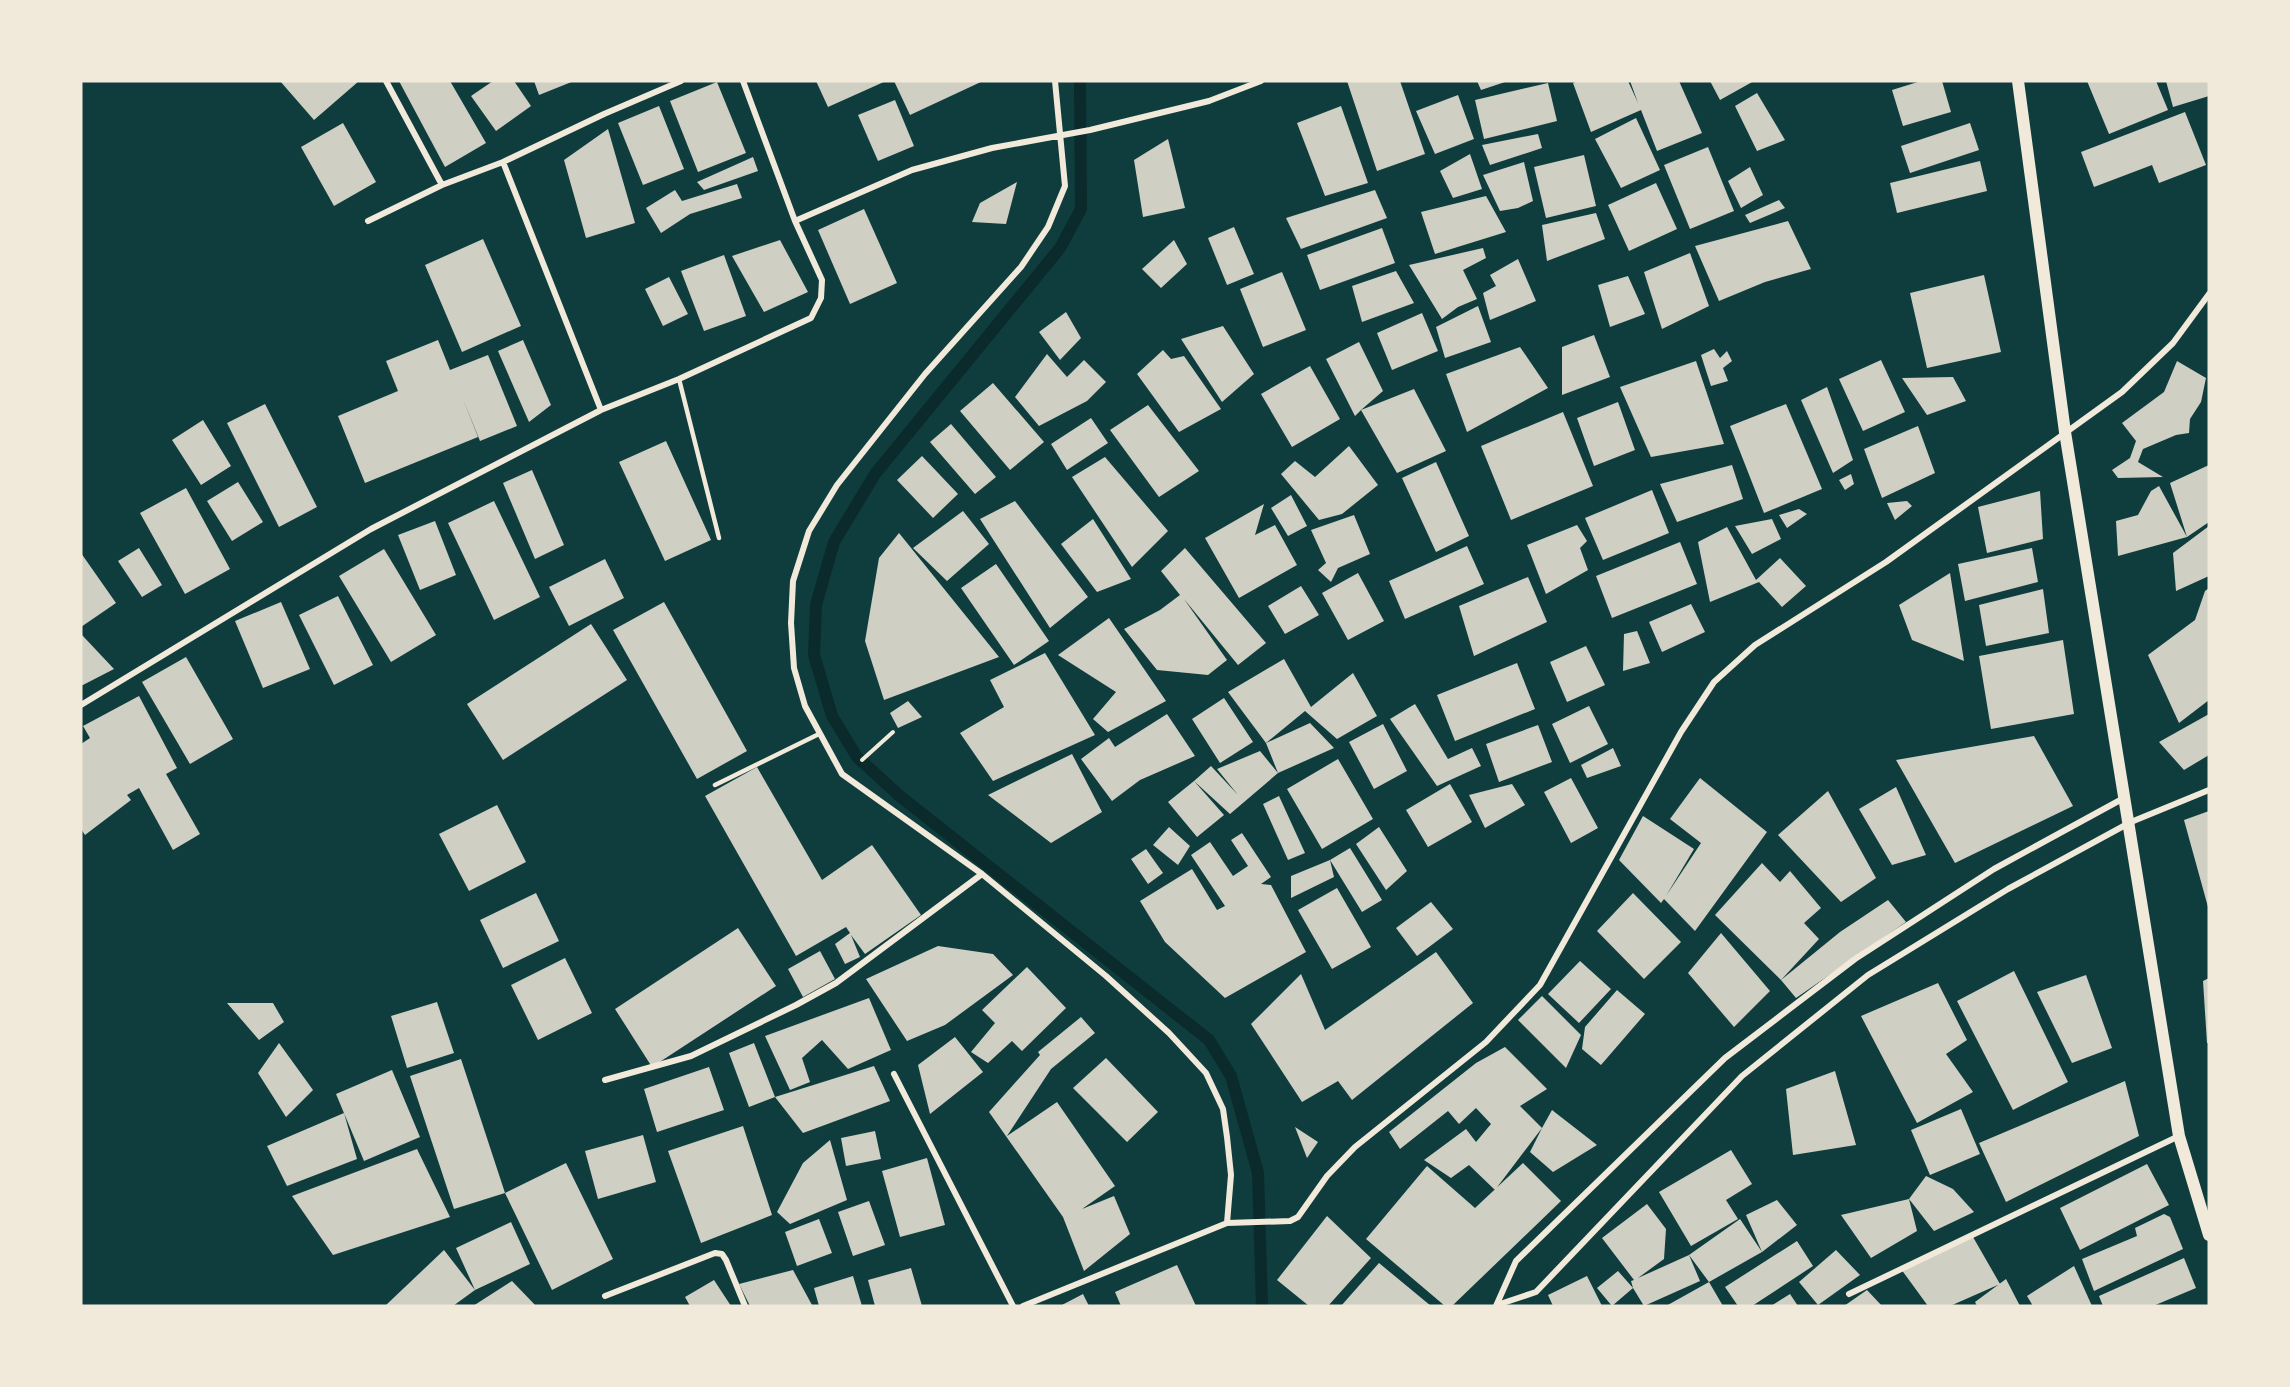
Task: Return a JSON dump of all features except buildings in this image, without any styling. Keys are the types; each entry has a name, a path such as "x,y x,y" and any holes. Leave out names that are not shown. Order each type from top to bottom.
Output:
{"main road":[{"path":"2018,81 2065,432 2125,798 2131,822 2180,1136 2209,1235"}],"street":[{"path":"386,81 442,184"},
{"path":"368,221 442,184 503,162 604,114 681,81"},
{"path":"81,705 371,529 601,410 679,379 811,318 821,298 822,280 795,221 743,81"},
{"path":"1055,81 1062,134 1065,186 1048,227 1020,267 925,374 837,485 810,531 793,581 791,623 794,668 805,706 842,774 982,874 1106,976 1169,1033 1206,1073 1223,1109 1227,1137 1230,1175 1227,1223"},
{"path":"795,221 912,170 992,148 1090,130 1209,101 1261,81"},
{"path":"503,162 601,410"},
{"path":"1023,1306 1227,1223 1290,1221 1298,1217 1327,1176 1355,1147 1486,1042 1540,985 1681,732 1714,682 1755,645 1886,562 2122,392 2174,343 2209,294"},
{"path":"1496,1305 1536,1292 1742,1076 1868,975 2008,889 2131,822 2209,790"},
{"path":"1496,1305 1516,1261 1725,1058 1855,959 1994,869 2125,798"},
{"path":"605,1080 691,1056 796,1005 836,983 982,874"},
{"path":"894,1074 1013,1306"},
{"path":"1849,1294 2180,1136"},
{"path":"605,1296 715,1252 722,1254 726,1260 744,1306"}],"lane":[{"path":"679,379 719,538"},
{"path":"715,785 819,734"}],"path":[{"path":"855,765 893,732"}],"waterway":[{"path":"1080,81 1081,209 1060,248 875,474 834,542 816,605 814,655 832,716 857,757 901,797 1209,1040 1231,1076 1258,1173 1262,1306"}]}
